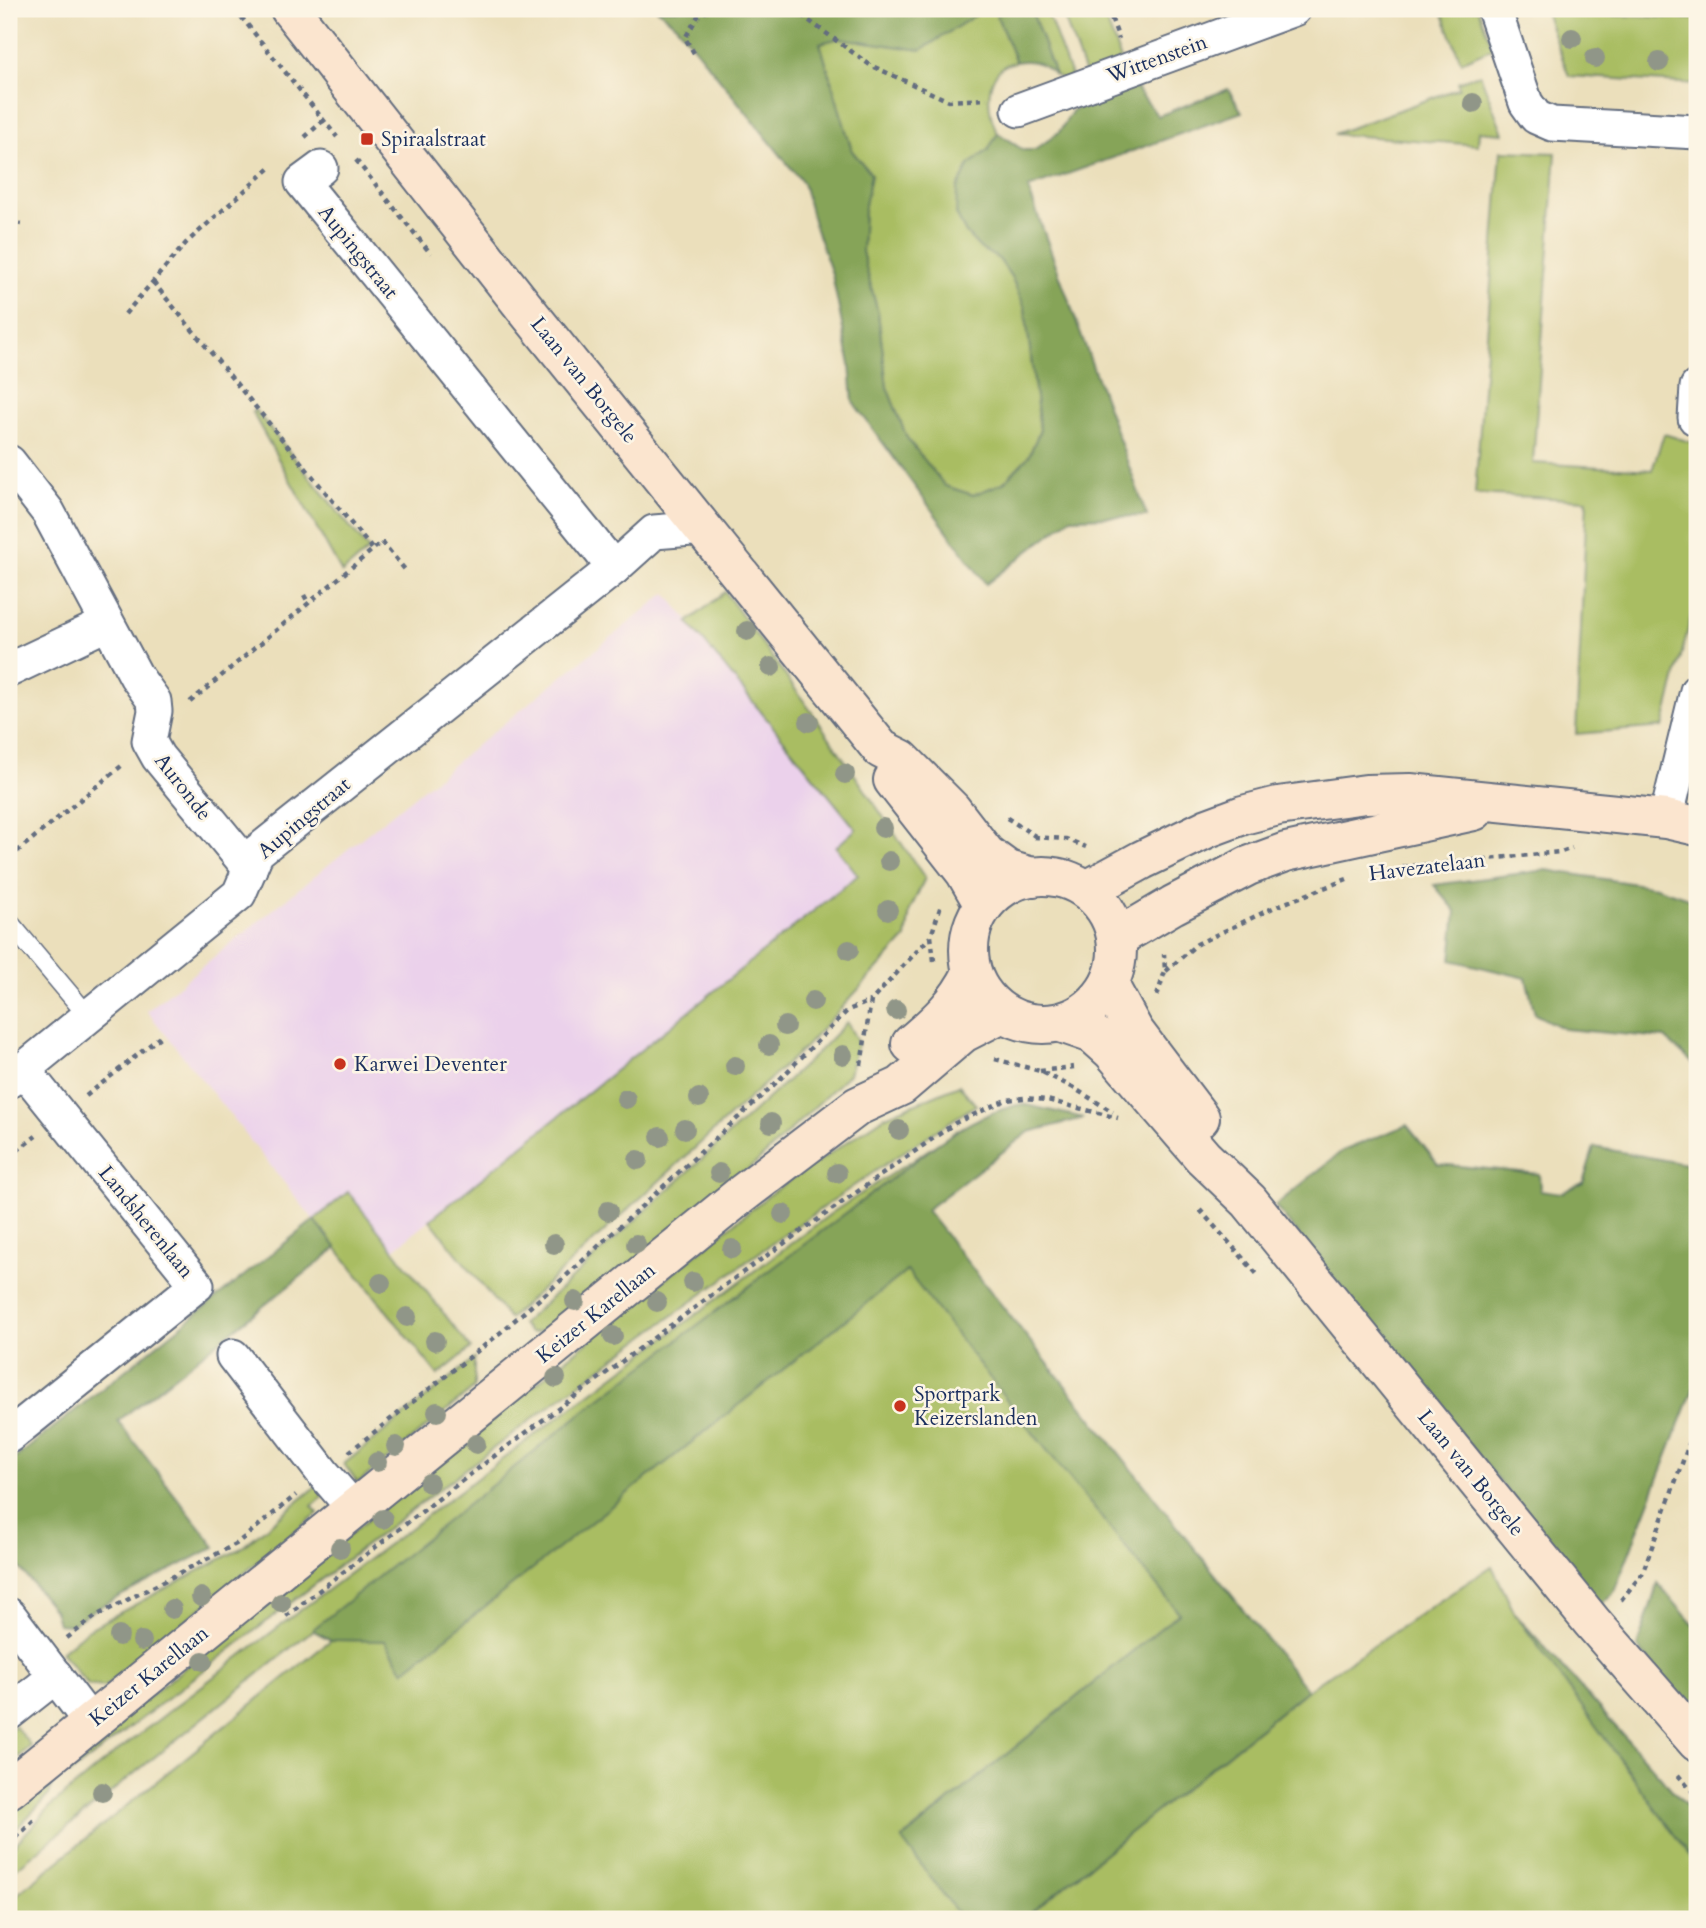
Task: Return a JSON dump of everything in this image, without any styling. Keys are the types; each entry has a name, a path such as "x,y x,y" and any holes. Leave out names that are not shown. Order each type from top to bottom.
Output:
{"street":[{"name":"Laan van Borgele","path":"290,9 516,296 881,749 901,759 952,810 986,854 1008,870 1032,877"},
{"name":"Wittenstein","path":"1005,104 1294,9"},
{"path":"1494,9 1526,103 1536,117 1552,124 1697,132"},
{"name":"Aupingstraat","path":"321,167 302,182 614,568"},
{"path":"1697,387 1697,419"},
{"name":"Auronde","path":"11,471 48,513 106,624 136,677 154,701 155,711 149,741 158,757 250,869"},
{"name":"Aupingstraat","path":"16,1075 239,894 257,852 614,568 654,532 705,528"},
{"path":"9,670 106,624"},
{"path":"1681,822 1697,691"},
{"name":"Laan van Borgele","path":"881,749 886,771 965,872 984,905"},
{"name":"Havezatelaan","path":"1087,890 1208,828 1243,815 1278,806 1366,794 1410,793 1681,822"},
{"name":"Havezatelaan","path":"1116,938 1237,872 1286,852 1509,803"},
{"path":"1032,877 1070,881 1087,890 1101,904 1111,920 1116,938 1117,954 1109,985 1100,999 1088,1010 1060,1023 1030,1024 1002,1013 979,989 972,973 969,955 975,920 984,905 997,892 1014,882 1032,877"},
{"name":"Keizer Karellaan","path":"858,1106 876,1074 948,1012 961,995 972,973"},
{"name":"Laan van Borgele","path":"1109,985 1134,1031 1219,1144 1249,1201"},
{"name":"Keizer Karellaan","path":"9,1789 742,1194 858,1106 901,1086 963,1033 1002,1013"},
{"name":"Laan van Borgele","path":"1060,1023 1093,1034 1112,1051 1203,1157 1249,1201 1592,1622 1697,1742"},
{"name":"Landsherenlaan","path":"9,1436 198,1285 16,1075"},
{"path":"233,1356 354,1509"},
{"path":"9,1615 91,1723"},
{"path":"9,1713 49,1666"}],"lane":[{"path":"9,922 88,1016"}],"path":[{"path":"694,53 685,38 698,16 711,9"},
{"path":"793,9 870,65 949,101 1005,104"},
{"path":"303,138 324,120"},
{"path":"125,314 186,243 272,166"},
{"path":"9,222 21,223"},
{"path":"153,282 373,550"},
{"path":"9,858 149,741 168,720 382,542 407,572"},
{"path":"304,596 309,604"},
{"name":"Havezatelaan","path":"1399,868 1561,852 1574,847"},
{"name":"Havezatelaan","path":"1165,971 1197,944 1277,906 1348,879"},
{"path":"49,1666 96,1616 236,1544 494,1338 566,1276 779,1080 848,1010 871,1001 931,936"},
{"path":"861,1067 871,1001"},
{"path":"286,1616 493,1457 732,1280 955,1123 1006,1100 1024,1098 1047,1100 1123,1119 1094,1099 1040,1070 996,1060"},
{"path":"1040,1070 1075,1067"},
{"path":"1592,1622 1626,1596 1642,1574 1697,1422"},
{"path":"9,1845 43,1811"}],"shaded area":[{"path":"666,593 856,830 858,874 394,1249 348,1193 314,1220 147,1011"}],"green space":[{"path":"657,9 985,9 921,50 840,38 820,43 852,151 871,174 864,210 862,252 878,313 887,387 907,438 945,486 973,495 1003,483 1029,456 1040,430 1025,308 1012,278 999,259 981,249 966,233 956,214 957,189 969,165 988,150 998,133 1023,150 1035,150 1059,132 1073,110 1132,83 1158,116 1228,89 1242,112 1028,188 1147,516 1071,518 986,584 853,402 850,365 832,274 803,183 677,26"},
{"path":"985,9 994,9 1016,62 997,72 992,81 989,102 998,133 988,150 969,165 956,214 966,233 981,249 999,259 1012,278 1025,308 1040,430 1029,456 1003,483 973,495 945,486 907,438 887,387 878,313 862,252 864,210 871,174 852,151 820,43 840,38 921,50"},
{"path":"994,9 1031,9 1055,75 1037,63 1016,62"},
{"path":"1031,9 1046,9 1072,79 1066,81 1055,75"},
{"path":"1061,9 1102,9 1121,60 1085,74"},
{"path":"1441,9 1478,9 1493,48 1461,62"},
{"path":"1544,9 1581,9 1583,14 1697,19 1697,84 1569,76"},
{"path":"1480,74 1503,133 1479,131 1478,145 1334,134 1459,88 1458,82"},
{"path":"1501,151 1556,153 1533,463 1652,470 1664,434 1697,444 1697,594 1663,727 1576,734 1587,500 1475,494"},
{"path":"255,410 369,550 342,573 252,412"},
{"path":"725,592 816,718 925,878 910,910 906,938 806,1046 509,1319 430,1220 858,875 836,847 856,829 688,622"},
{"path":"1546,870 1656,887 1697,901 1697,1067 1665,1038 1564,1029 1535,1014 1526,978 1451,960 1456,911 1434,885"},
{"path":"847,1022 858,1043 849,1074 756,1163 551,1329 530,1333 522,1324 813,1057"},
{"path":"959,1085 976,1105 809,1217 573,1389 356,1552 70,1774 62,1767 774,1191 886,1116"},
{"path":"1022,1104 1084,1118 1029,1132 926,1210 1307,1690 1023,1919 962,1919 902,1840 1179,1613 1020,1417 907,1271 404,1671 385,1641 331,1640 312,1630 593,1404 940,1142 979,1119"},
{"path":"1407,1125 1438,1164 1539,1174 1540,1190 1561,1193 1583,1183 1594,1147 1697,1166 1697,1380 1614,1592 1600,1605 1275,1206 1342,1151"},
{"path":"940,1142 593,1405 9,1874 9,1851 52,1805 110,1757 290,1618 833,1212"},
{"path":"348,1192 471,1348 438,1375 314,1220"},
{"path":"314,1220 337,1248 118,1421 215,1547 95,1609 71,1625 58,1624 54,1610 9,1555 9,1463"},
{"name":"Sportpark Keizerslanden","path":"941,1230 1221,1582 902,1839 962,1919 9,1919 9,1901 331,1640 364,1610"},
{"path":"474,1359 474,1388 358,1483 344,1464"},
{"path":"317,1486 324,1495 312,1506 318,1513 104,1687 88,1685 61,1652 87,1630 240,1549"},
{"path":"1492,1566 1515,1614 1697,1818 1697,1919 1023,1919 1307,1690"},
{"path":"1658,1583 1697,1629 1697,1717 1637,1647"},
{"path":"1515,1614 1697,1818 1697,1866"},
{"path":"15,1726 31,1746 9,1765 9,1731"},
{"path":"54,1775 49,1795 9,1836 9,1811"}],"place":[{"name":"Spiraalstraat","path":"367,139"},
{"name":"Karwei Deventer","path":"340,1064"},
{"name":"Sportpark Keizerslanden","path":"900,1406"}]}
